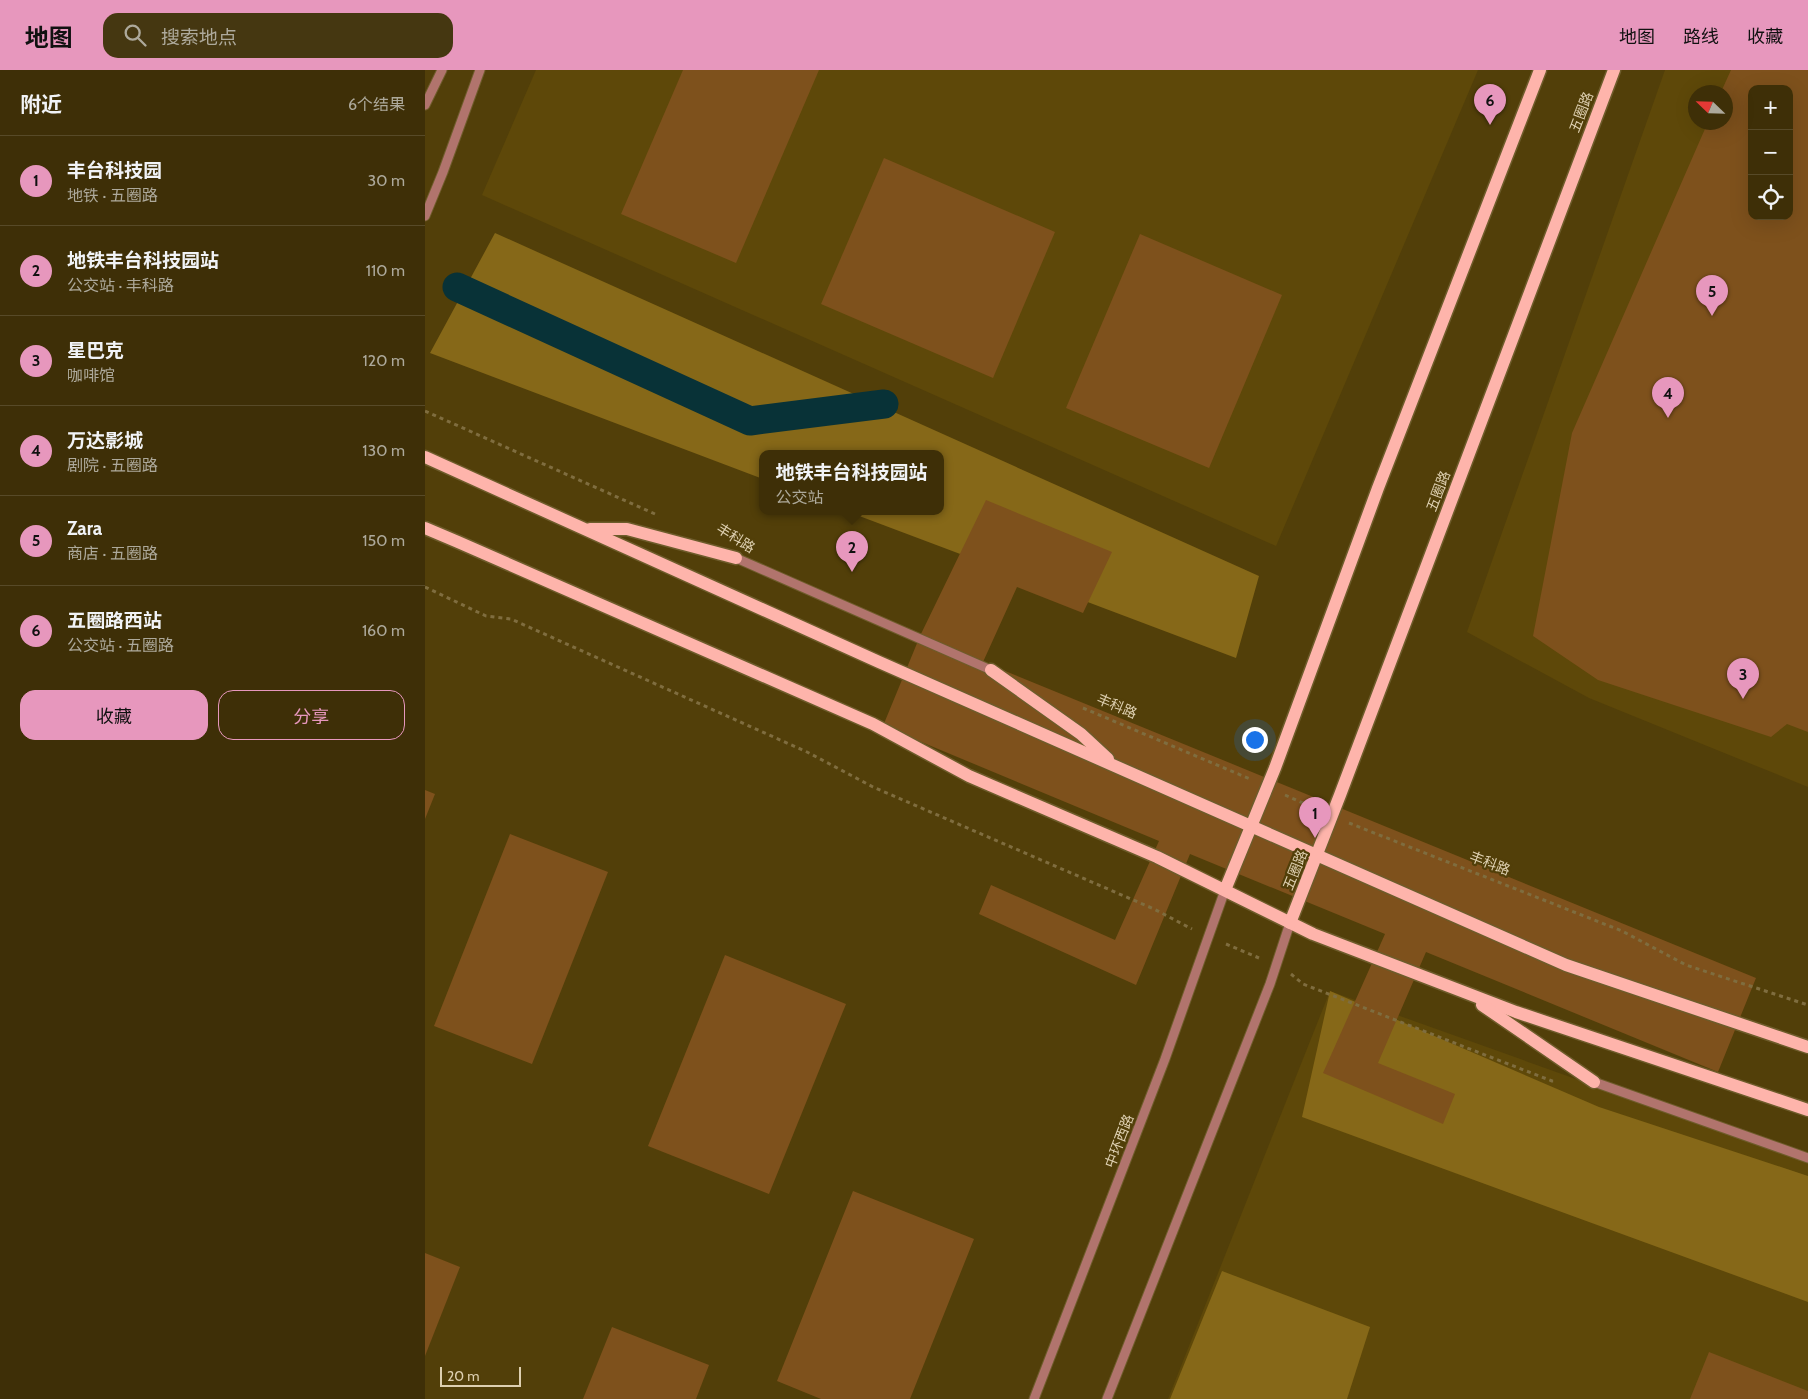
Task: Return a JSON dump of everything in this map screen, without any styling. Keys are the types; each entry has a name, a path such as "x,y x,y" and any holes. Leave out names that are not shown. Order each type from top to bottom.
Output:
{"main road":[{"path":"1225,890 1252,827 1378,488 1539,70"},
{"name":"五圈路","path":"1290,922 1614,70"},
{"path":"425,456 1566,966 1808,1046"},
{"path":"425,528 873,724 969,776 1157,857 1313,934 1516,1012 1808,1110"},
{"path":"585,529 627,528 736,558"},
{"path":"991,670 1081,734 1116,766"},
{"path":"1466,993 1594,1082"}],"street":[{"path":"425,106 442,70"},
{"path":"425,216 480,70"},
{"name":"丰科路","path":"736,558 991,670"},
{"name":"中环西路","path":"1034,1399 1165,1059 1225,890"},
{"path":"1107,1399 1198,1171 1276,966 1290,922"},
{"path":"1594,1082 1808,1158"}],"path":[{"path":"425,411 657,514"},
{"path":"425,587 486,616 511,619 807,752 873,787 1287,970 1303,984 1552,1081 1560,1081"},
{"name":"丰科路","path":"1083,708 1383,838 1622,930 1686,965 1808,1005"}],"shaded area":[{"path":"536,70 1478,70 1276,546 482,195"},
{"path":"1665,70 1808,70 1808,787 1589,698 1467,632"},
{"path":"495,233 1259,576 1236,658 857,515 944,515 944,450 759,450 759,477 430,353"},
{"path":"1330,991 1808,1162 1808,1399 1168,1399"},
{"path":"1330,991 1599,1107 1808,1176 1808,1302 1302,1117"},
{"path":"1222,1271 1370,1327 1347,1399 1170,1399"}],"building":[{"path":"683,70 819,70 736,263 621,214"},
{"path":"1731,70 1808,70 1808,732 1787,724 1771,737 1598,680 1533,636 1572,433 1705,130 1733,130 1733,85 1724,85"},
{"path":"884,158 1055,232 993,378 821,304"},
{"path":"1140,234 1282,295 1209,468 1066,408"},
{"path":"986,500 1112,552 1083,613 1017,587 983,662 1756,978 1718,1072 1426,952 1378,1063 1455,1094 1443,1124 1323,1073 1385,934 1190,854 1136,985 979,914 991,885 1115,940 1159,841 883,726 920,636"},
{"path":"425,790 435,794 425,819"},
{"path":"510,834 608,872 532,1064 434,1026"},
{"path":"725,955 846,1004 769,1194 648,1146"},
{"path":"853,1191 974,1239 910,1399 821,1399 777,1381"},
{"path":"425,1253 460,1267 425,1356"},
{"path":"612,1327 709,1365 696,1399 583,1399"},
{"path":"1709,1352 1808,1391 1808,1399 1690,1399"}],"waterway":[{"path":"457,287 750,421 884,404"}],"place":[{"name":"五圈路西站","path":"1490,125"},
{"name":"Zara","path":"1712,316"},
{"name":"万达影城","path":"1668,418"},
{"name":"地铁丰台科技园站","path":"852,572"},
{"name":"星巴克","path":"1743,699"},
{"name":"丰台科技园","path":"1315,838"}]}
